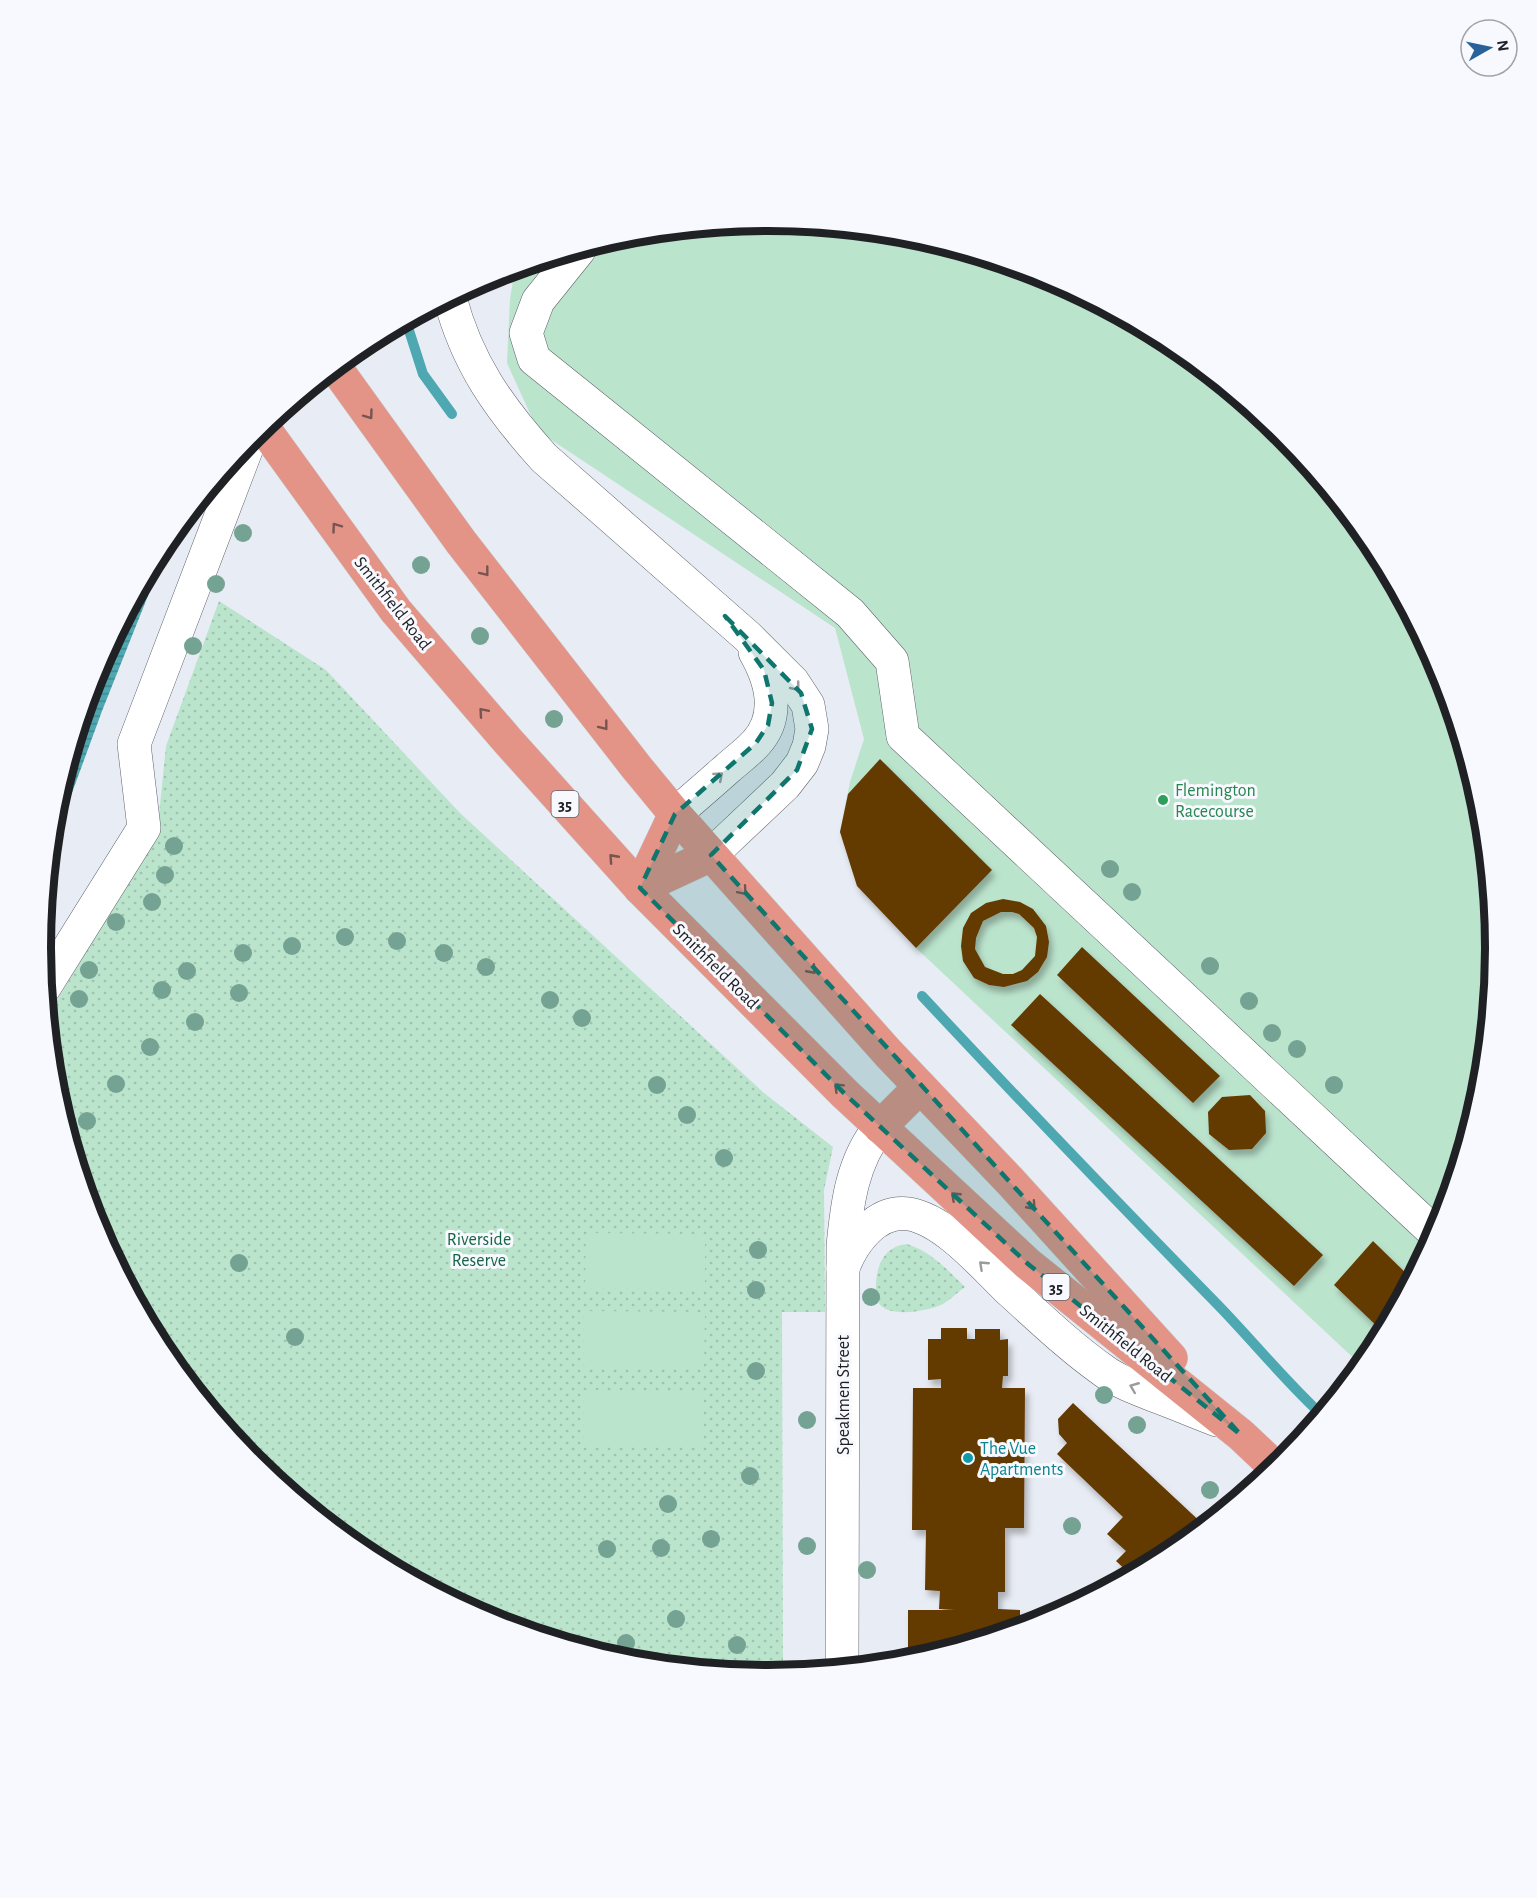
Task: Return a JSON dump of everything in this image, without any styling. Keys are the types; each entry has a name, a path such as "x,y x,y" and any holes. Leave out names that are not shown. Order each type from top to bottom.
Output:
{"highway":[{"name":"Smithfield Road","path":"340,374 461,542 675,814 803,960 1010,1182 1234,1430"},
{"name":"Smithfield Road","path":"269,434 396,611 507,740 640,888 880,1127 1028,1264 1234,1430 1269,1462"},
{"path":"640,888 675,814"},
{"path":"640,888 711,855"},
{"path":"880,1127 920,1087"}],"street":[{"path":"570,260 538,301 526,333 534,359 850,613 891,661 903,736 1429,1228"},
{"path":"452,304 470,354 495,399 512,423 544,458 724,616 776,665 801,693 808,705 812,729 806,755 797,770 711,855"},
{"path":"52,975 144,828 135,744 241,463"},
{"path":"675,814 756,743 765,731 771,714 770,689 760,660 724,616"},
{"name":"Speakmen Street","path":"842,1662 845,1222 854,1176 864,1150 880,1127"},
{"path":"843,1268 854,1245 887,1216 899,1213 923,1218 950,1236 1069,1345 1107,1374 1234,1430"}],"highlighted area":[{"path":"725,616 801,693 812,729 797,770 711,855 1241,1435 1028,1264 845,1094 640,888 675,814 756,743 768,725 772,703 764,670"}],"green space":[{"name":"Flemington Racecourse","path":"768,231 815,233 908,245 954,256 1043,286 1086,305 1167,352 1242,410 1308,476 1338,512 1390,590 1412,632 1448,718 1462,763 1480,855 1486,949 1480,1043 1462,1135 1448,1180 1412,1266 1390,1308 1356,1361 916,948 840,832 850,782 864,739 835,628 538,431 507,363 510,299 513,279 538,270 629,245 722,233"},
{"name":"Riverside Reserve","path":"219,601 326,670 460,813 764,1093 833,1147 824,1190 825,1312 782,1312 783,1666 722,1665 629,1653 538,1628 451,1593 370,1546 295,1488 229,1422 172,1348 125,1266 89,1180 75,1135 65,1089 57,1043 54,1006 157,834 166,746"},
{"path":"586,1233 705,1234 705,1289 585,1288"},
{"path":"907,1244 931,1256 965,1287 943,1304 928,1309 899,1312 883,1307 876,1298 880,1263 893,1248"},
{"path":"584,1311 705,1312 704,1367 584,1366"},
{"path":"584,1390 704,1391 703,1446 584,1445"}],"water":[{"path":"156,576 102,711 65,812 75,763 89,718 125,632"}],"building":[{"path":"880,759 992,870 916,948 857,886 840,832 848,794"},
{"path":"1003,899 1020,902 1033,909 1046,926 1049,942 1047,957 1038,972 1027,981 1004,987 989,985 974,978 963,961 961,946 963,928 971,913 986,903","holes":["1001,912 1019,914 1034,928 1037,937 1035,956 1022,970 1013,974 1003,974 985,967 975,949 976,938 983,921"]},
{"path":"1082,947 1220,1076 1193,1103 1057,975"},
{"path":"1040,994 1323,1255 1294,1286 1011,1025"},
{"path":"1250,1095 1265,1111 1266,1133 1252,1149 1229,1150 1209,1134 1208,1112 1222,1097"},
{"path":"1373,1241 1407,1275 1378,1327 1334,1285"},
{"name":"The Vue Apartments","path":"941,1328 967,1328 967,1339 975,1339 975,1329 1000,1329 1000,1340 1008,1339 1008,1376 1003,1376 1002,1388 1025,1388 1024,1528 1005,1528 1005,1592 998,1592 998,1609 1020,1610 1020,1620 954,1642 908,1653 908,1610 955,1610 939,1609 940,1591 925,1590 926,1530 912,1530 913,1388 941,1388 941,1379 928,1380 928,1339 941,1339"},
{"path":"1073,1403 1200,1522 1167,1546 1126,1570 1116,1561 1126,1551 1107,1534 1123,1517 1057,1454 1067,1443 1059,1434 1058,1419"}],"waterway":[{"path":"409,329 423,374 452,414"},
{"path":"922,996 1317,1411"}],"place":[{"name":"Flemington Racecourse","path":"1163,800"},
{"name":"The Vue Apartments","path":"968,1458"}]}
